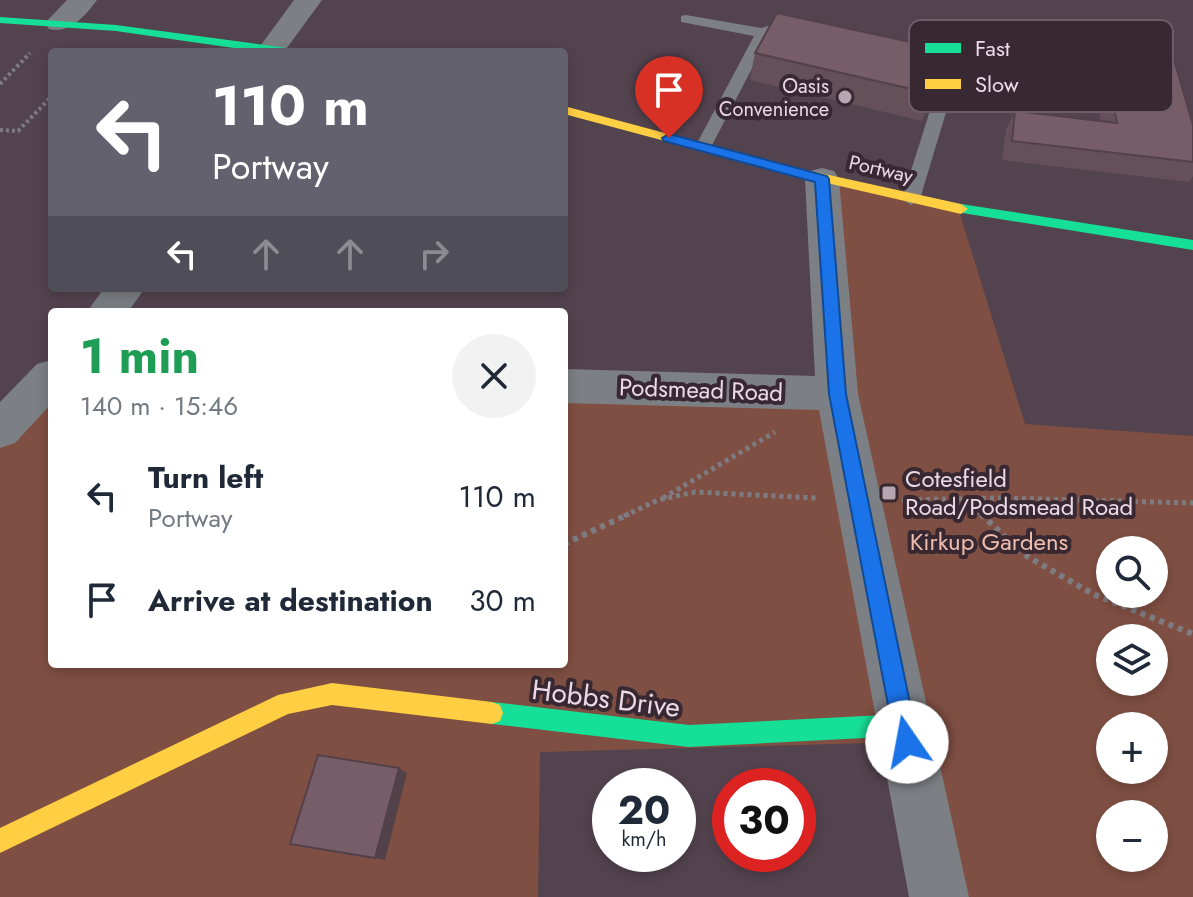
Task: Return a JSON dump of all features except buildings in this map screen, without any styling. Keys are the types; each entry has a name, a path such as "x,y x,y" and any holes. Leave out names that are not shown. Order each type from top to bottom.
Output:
{"street":[{"path":"59,23 83,0"},
{"path":"281,48 308,0"},
{"path":"0,20 59,23 255,48"},
{"name":"Portway","path":"568,111 822,179 911,199 1097,233 1193,245"},
{"path":"822,179 837,394 939,897"},
{"path":"109,308 123,292"},
{"path":"0,430 48,380"},
{"name":"Podsmead Road","path":"568,386 837,394"},
{"name":"Hobbs Drive","path":"0,841 286,703 332,694 689,736 903,725"}],"lane":[{"path":"686,19 763,33 772,29 815,39"},
{"path":"703,147 763,33"},
{"path":"900,59 909,61"},
{"path":"911,199 938,112"}],"path":[{"path":"0,130 18,131 48,100"},
{"path":"568,542 658,500 837,394"},
{"path":"658,500 695,492 857,500 1193,503"},
{"path":"966,499 1023,554 1093,594 1193,634"}],"green space":[{"name":"Kirkup Gardens","path":"822,179 958,208 1025,424 1193,436 1193,897 939,897 906,742 540,752 538,897 0,897 0,430 48,380 48,668 568,668 568,386 837,394"}],"traffic: fast":[{"path":"0,20 116,28 258,48"},
{"path":"961,209 1193,245"},
{"path":"492,713 689,736 903,725"}],"traffic: slow":[{"path":"568,111 788,170 961,209"},
{"path":"0,841 286,703 332,694 492,713"}],"place":[{"name":"Oasis Convenience","path":"845,97"},
{"name":"Cotesfield Road/Podsmead Road","path":"889,493"}],"route":[{"path":"669,138 822,179 837,394 907,742"}]}
